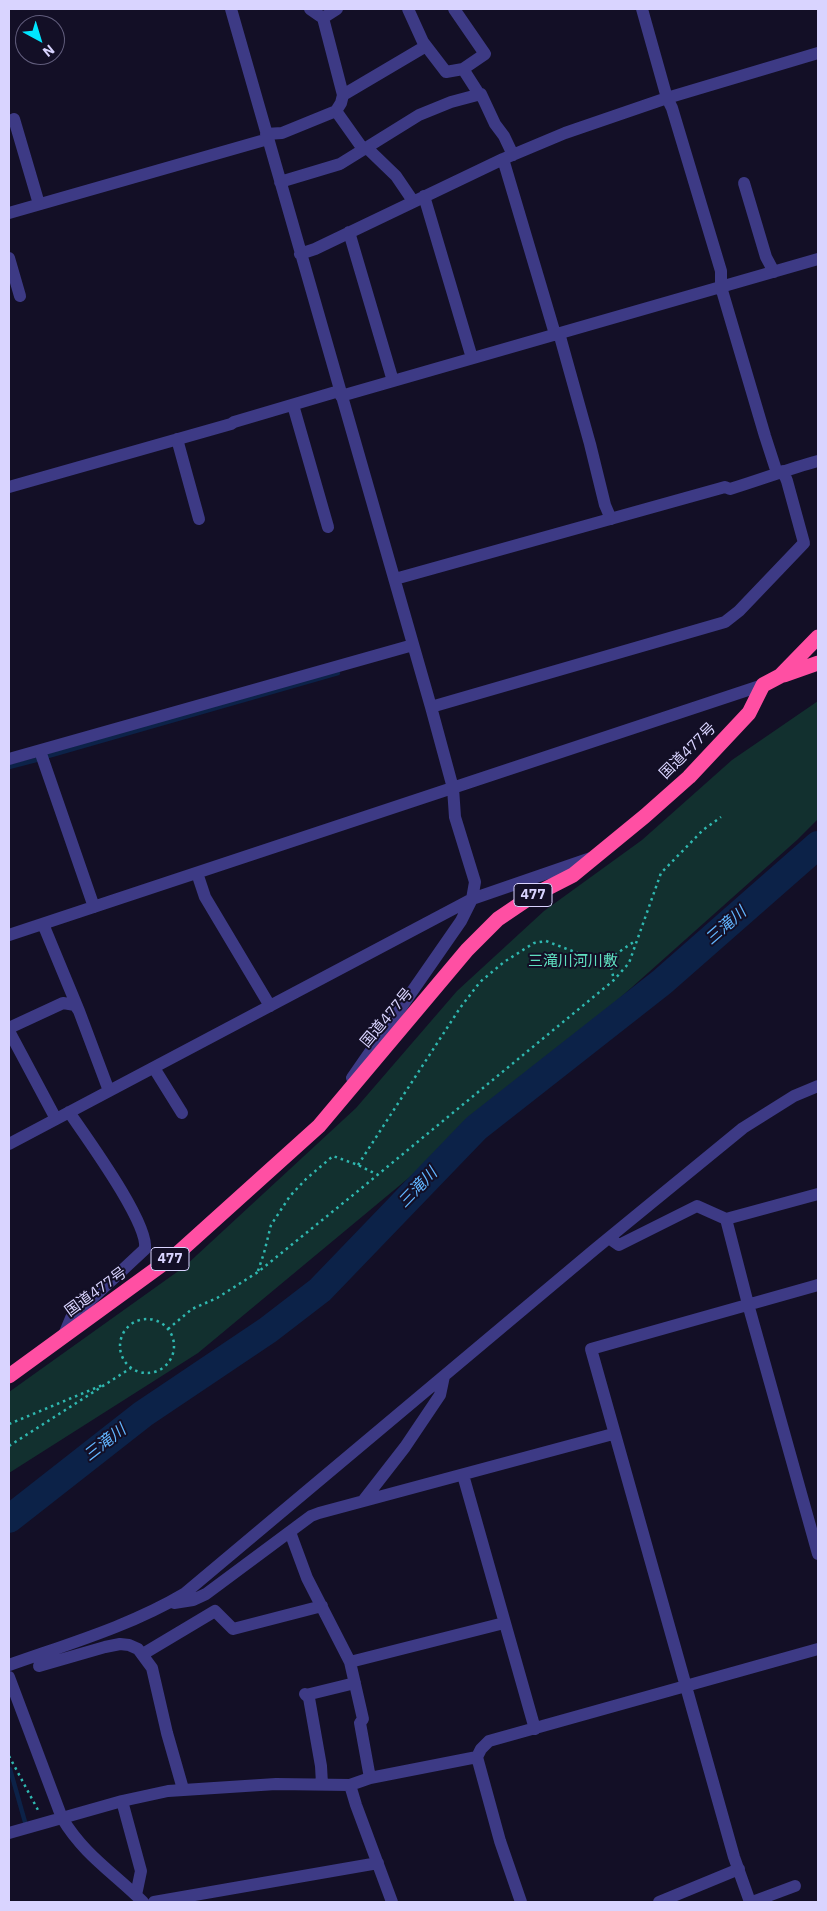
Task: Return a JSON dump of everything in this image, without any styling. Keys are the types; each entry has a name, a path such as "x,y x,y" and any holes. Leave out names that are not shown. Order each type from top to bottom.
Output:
{"highway":[{"path":"780,676 818,637"},
{"path":"763,685 780,676 812,665"},
{"name":"国道477号","path":"9,1376 178,1253 319,1126 467,950 498,919 532,896 572,875 645,816 689,777 749,713 763,685"}],"street":[{"path":"230,9 431,706 453,788 455,817 474,882 472,899 460,921 319,1126"},
{"path":"9,213 282,133 336,112 343,95 323,18 310,9"},
{"path":"323,18 337,9"},
{"path":"408,9 426,46 446,72 463,69 485,54 454,9"},
{"path":"431,706 725,622 739,611 804,543 787,481 780,472 764,436 721,287 721,271 672,108 667,98 642,9"},
{"path":"343,95 426,46"},
{"path":"300,254 315,249 508,157 565,133 667,98 818,53"},
{"path":"463,69 479,94 481,94 495,124 504,136 508,157 557,334 590,444 605,505 611,519"},
{"path":"280,182 340,164 419,115 442,105 479,94"},
{"path":"336,112 365,148 418,199 472,358"},
{"path":"14,119 39,204"},
{"path":"744,183 766,258 774,272"},
{"path":"349,232 392,381"},
{"path":"9,258 20,296"},
{"path":"9,487 293,404 392,381 818,259"},
{"path":"293,404 328,527"},
{"path":"178,439 199,519"},
{"path":"395,579 725,487 730,489 818,461"},
{"path":"9,759 413,645"},
{"path":"9,935 763,685"},
{"path":"40,750 94,906"},
{"path":"9,1144 472,899 596,856"},
{"path":"197,872 205,897 270,1006"},
{"path":"43,924 79,1011 109,1091"},
{"path":"56,1119 9,1030 64,1003 75,1005 79,1011"},
{"path":"154,1068 182,1113"},
{"path":"9,1665 110,1629 166,1604 192,1588 742,1128 794,1096 818,1086"},
{"path":"63,1337 71,1318 145,1249 146,1242 136,1214 69,1112"},
{"path":"609,1238 619,1245 696,1206 726,1219 818,1194"},
{"path":"726,1219 818,1554"},
{"path":"795,1886 751,1902 734,1857 613,1434 591,1349 818,1285"},
{"path":"363,1501 405,1446 440,1395 444,1376"},
{"path":"166,1604 193,1600 206,1594 310,1516 319,1512 613,1434"},
{"path":"464,1475 535,1729"},
{"path":"290,1532 307,1578 350,1662 363,1719 360,1723 370,1778"},
{"path":"143,1654 215,1612 233,1629 322,1606"},
{"path":"350,1662 504,1623"},
{"path":"39,1666 120,1644 129,1645 143,1654 152,1668 183,1789"},
{"path":"521,1902 500,1840 477,1757 481,1749 489,1741 818,1649"},
{"path":"9,1677 62,1818 73,1836 100,1864 139,1899"},
{"path":"322,1784 309,1698 305,1695 355,1682"},
{"path":"9,1833 122,1801 183,1789 276,1784 350,1785 370,1778 477,1757"},
{"path":"350,1785 392,1902"},
{"path":"122,1801 141,1872 139,1899"},
{"path":"154,1902 378,1863"},
{"path":"659,1902 739,1869"}],"path":[{"path":"168,1329 192,1309 218,1298 258,1272 614,980 629,963 661,873 703,830 721,817"},
{"path":"358,1165 460,1008 480,982 504,962 534,943 546,941 588,958 616,954 637,940"},
{"path":"604,956 610,963 614,980"},
{"path":"258,1272 271,1225 290,1196 306,1179 333,1156 378,1175"},
{"path":"152,1319 168,1329 174,1345 170,1361 164,1367 156,1372 148,1373 131,1368 125,1362 121,1354 120,1344 122,1335 134,1322 152,1319"},
{"path":"9,1446 131,1368"},
{"path":"9,1424 94,1387 108,1383"},
{"path":"9,1756 45,1823"}],"green space":[{"name":"三滝川河川敷","path":"818,701 818,819 797,840 612,1005 411,1176 198,1353 9,1473 9,1392 184,1267 356,1108 457,991 544,911 642,840 732,760"}],"waterway":[{"path":"48,756 338,673"},
{"path":"9,767 36,760"},
{"name":"三滝川","path":"9,1519 143,1414 268,1330 320,1290 476,1128 662,982 818,845"},
{"path":"10,1769 25,1822"}]}
